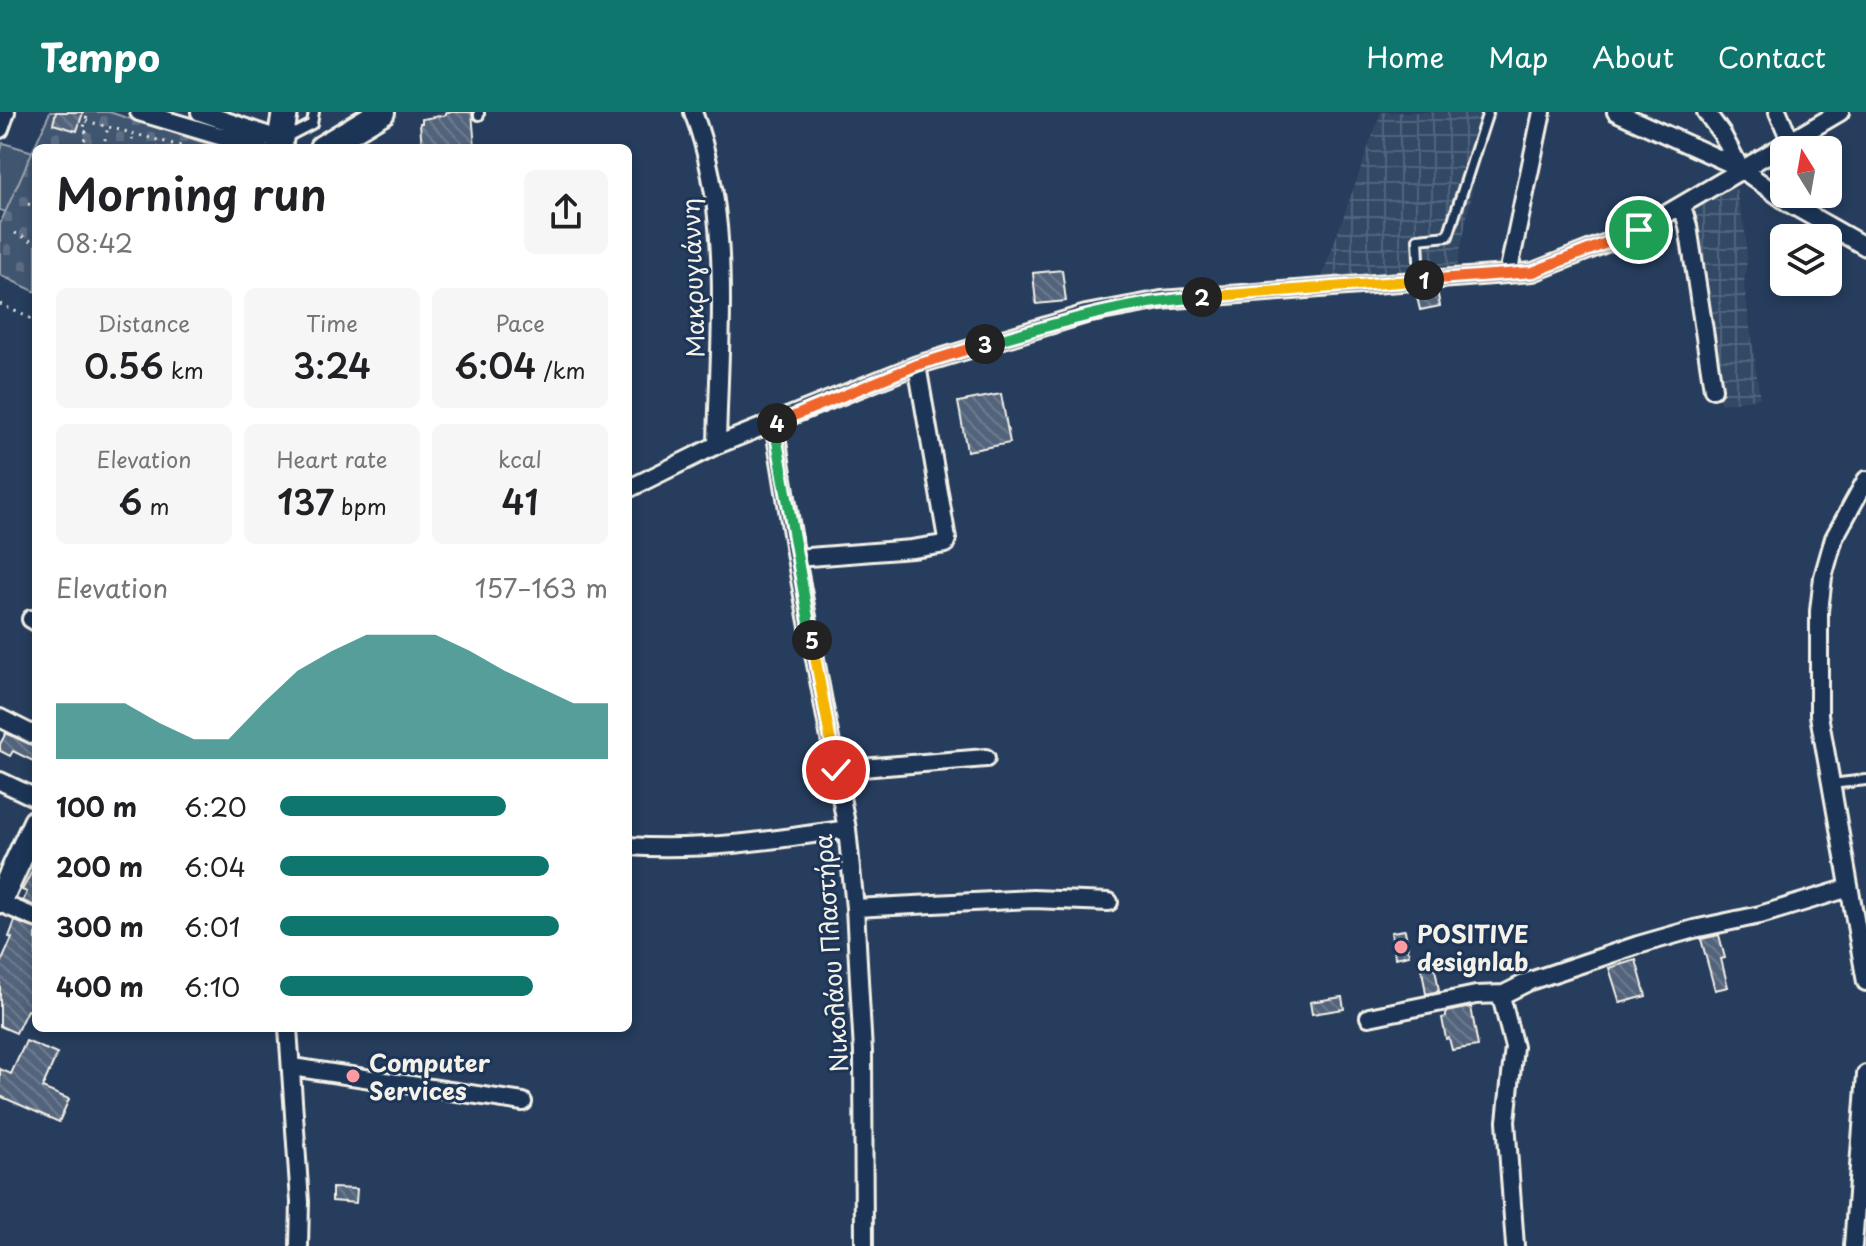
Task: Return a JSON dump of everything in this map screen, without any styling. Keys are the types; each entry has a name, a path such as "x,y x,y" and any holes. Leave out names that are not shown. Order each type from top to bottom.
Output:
{"main road":[{"path":"273,144 285,112"},
{"path":"329,144 382,112"},
{"path":"0,902 32,831"}],"street":[{"path":"0,129 6,112"},
{"path":"139,112 269,144"},
{"path":"200,112 271,144"},
{"name":"Μακρυγιάννη","path":"693,112 703,137 719,216 717,445"},
{"path":"1508,274 1542,112"},
{"path":"1616,112 1740,168 1790,204 1866,247"},
{"path":"1706,112 1740,168"},
{"path":"1778,112 1788,136"},
{"path":"1797,136 1840,112"},
{"path":"632,487 717,445 917,365 1086,314 1161,300 1533,272 1639,230 1770,151"},
{"path":"1682,206 1688,226 1713,389"},
{"path":"796,558 945,544 947,539 917,365"},
{"name":"Νικολάου Πλαστήρα","path":"774,424 847,829 863,1052 864,1246"},
{"path":"1866,480 1834,538 1823,577 1819,611 1819,715 1866,982"},
{"path":"0,718 32,734"},
{"path":"836,770 986,758"},
{"path":"0,781 32,796"},
{"path":"632,846 675,849 740,845 847,829"},
{"path":"1369,1017 1476,995 1504,994 1530,981 1638,945 1760,915 1849,888"},
{"path":"855,908 1033,899 1109,902"},
{"path":"0,902 32,916"},
{"path":"1504,994 1502,1000 1514,1047 1506,1121 1515,1246"},
{"path":"288,1032 300,1202 299,1246"},
{"path":"292,1067 523,1102"},
{"path":"1853,1246 1866,1074"}],"lane":[{"path":"314,112 312,124 322,144"},
{"path":"1420,280 1418,239 1448,236 1488,112"},
{"path":"275,144 312,124"},
{"path":"1831,784 1866,780"}],"path":[{"path":"83,144 88,112"},
{"path":"86,121 174,144"},
{"path":"104,144 108,127"},
{"path":"131,144 134,134"},
{"path":"158,144 159,140"},
{"path":"28,204 32,205"},
{"path":"15,233 32,241"},
{"path":"0,304 32,319"}],"shaded area":[{"path":"1381,112 1496,112 1479,159 1456,271 1320,282"},
{"path":"1731,188 1736,189 1745,231 1747,259 1744,284 1760,398 1721,404 1690,211"}],"green space":[{"path":"50,112 109,112 208,144 36,144"},
{"path":"3,143 32,152 6,212 0,210 0,154"},
{"path":"32,152 32,290 0,275 0,224"}],"building":[{"path":"56,112 83,112 77,131 53,124"},
{"path":"446,112 472,112 475,144 422,144 422,119 446,115"},
{"path":"1062,270 1066,301 1036,304 1033,273"},
{"path":"1437,290 1440,306 1420,310 1416,292"},
{"path":"1001,394 1010,443 967,451 958,402"},
{"path":"6,733 32,745 32,760 13,751 10,756 0,751"},
{"path":"32,871 32,904 23,901 27,892 22,890"},
{"path":"15,921 32,927 32,1006 30,1011 27,1010 16,1033 0,1026 0,965 12,938 9,937"},
{"path":"1405,930 1409,955 1395,958 1391,932"},
{"path":"1719,935 1728,987 1715,990 1701,939"},
{"path":"1433,956 1439,991 1426,994 1420,958"},
{"path":"1636,960 1646,996 1620,1003 1609,968"},
{"path":"1342,997 1344,1009 1312,1014 1310,1002"},
{"path":"1471,1007 1478,1046 1452,1050 1449,1038 1446,1039 1442,1018 1446,1017 1446,1012"},
{"path":"26,1041 57,1054 42,1088 69,1099 59,1122 0,1096 0,1069 11,1074"},
{"path":"332,1188 357,1189 356,1203 332,1201"}],"place":[{"name":"POSITIVE designlab","path":"1401,947"},
{"name":"Computer Services","path":"353,1076"}],"route":[{"path":"836,770 774,424 917,365 1086,314 1161,300 1533,272 1639,230"}]}
